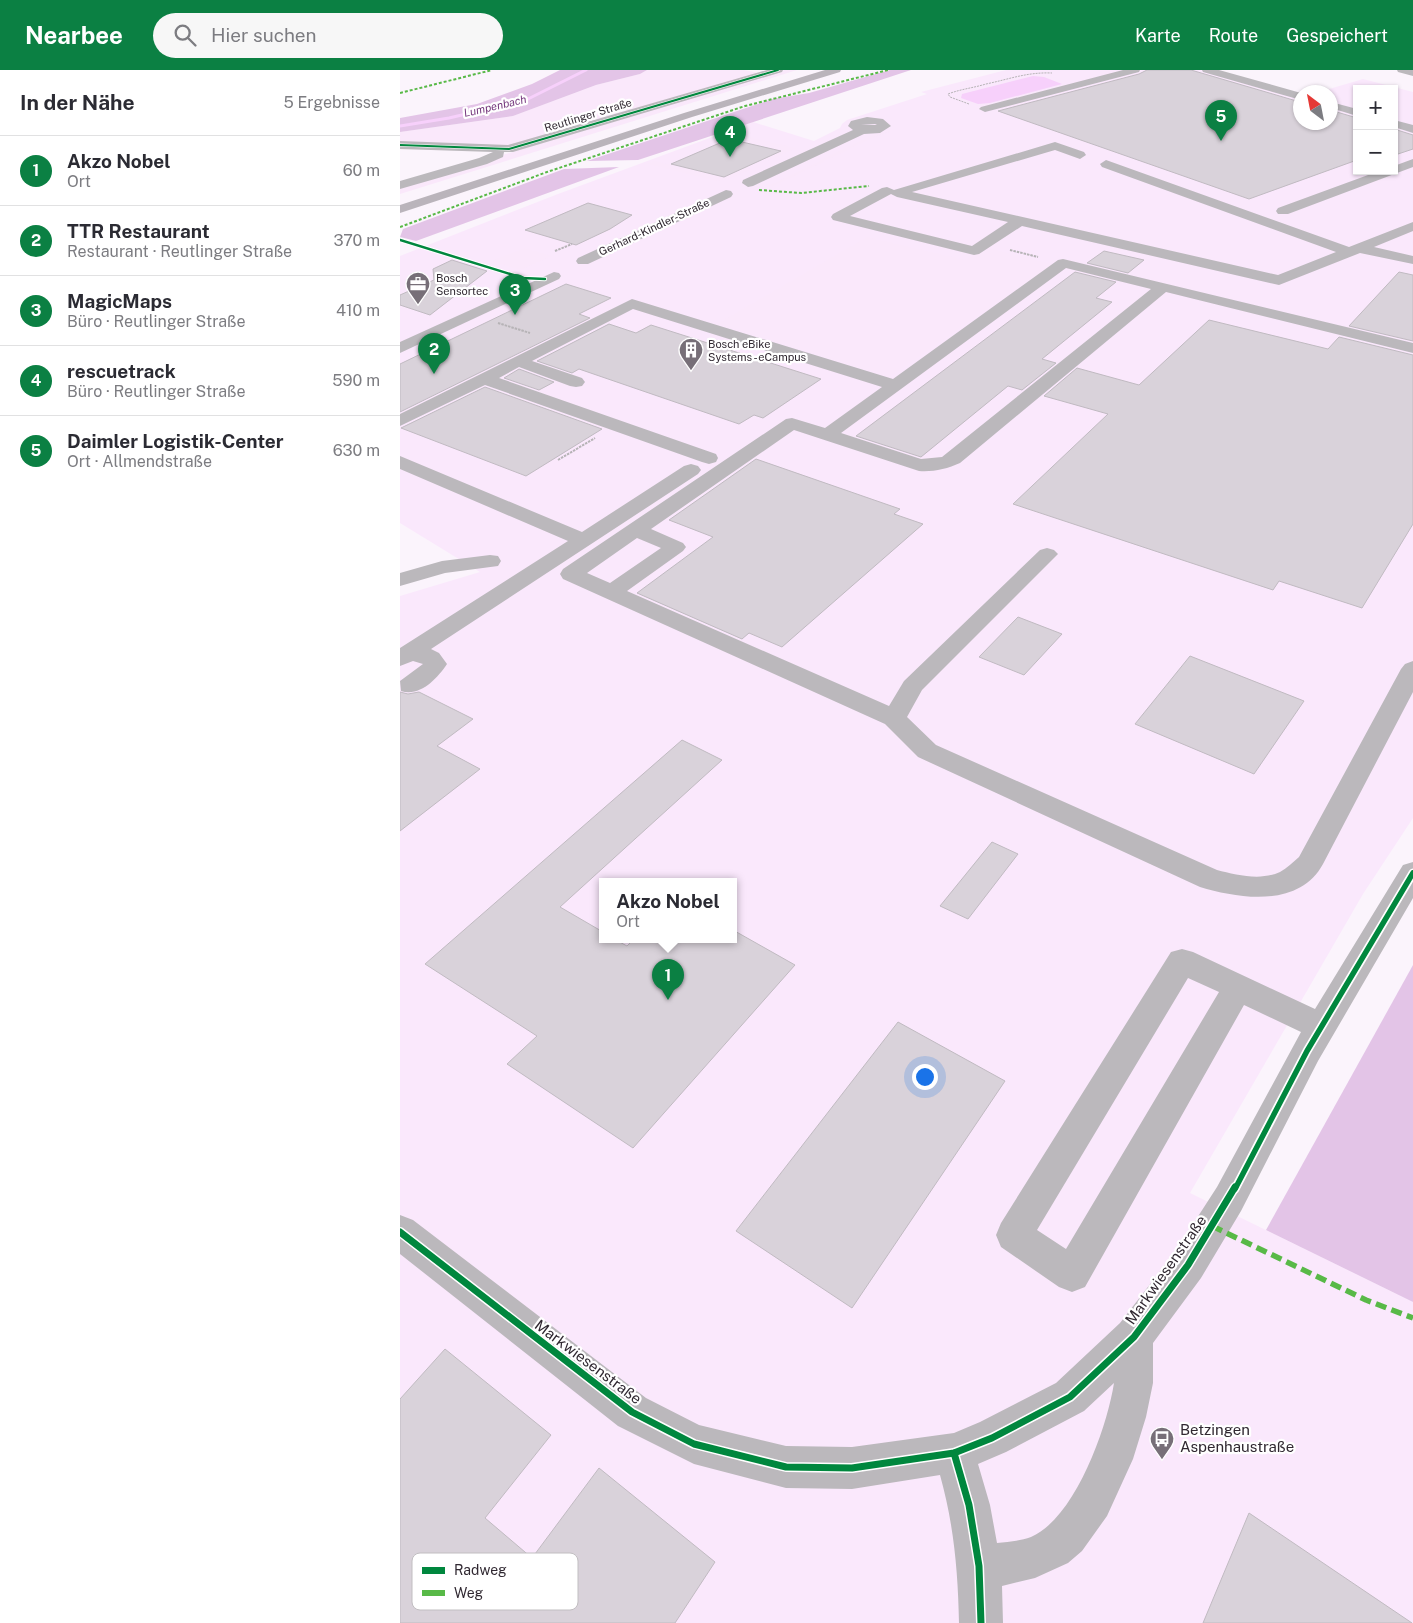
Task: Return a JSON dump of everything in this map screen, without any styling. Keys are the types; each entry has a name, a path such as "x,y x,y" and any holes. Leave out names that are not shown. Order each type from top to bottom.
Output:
{"highway":[{"path":"400,199 810,70"},
{"path":"400,209 679,118 836,70"}],"street":[{"name":"Reutlinger Straße","path":"400,145 509,149 778,70"},
{"path":"985,109 1135,70"},
{"path":"1207,70 1293,94"},
{"path":"1402,70 1413,73"},
{"path":"1338,107 1353,111"},
{"path":"1398,124 1413,128"},
{"name":"Gerhard-Kindler-Straße","path":"400,348 472,314 559,266 582,268 737,188 862,130"},
{"path":"1080,155 1055,146 897,193 1279,280 1413,226"},
{"path":"400,185 483,161 509,149"},
{"path":"1398,169 1413,163"},
{"path":"1106,164 1353,250 1413,260"},
{"path":"1283,211 1380,175"},
{"path":"887,191 838,217 974,251 1020,221"},
{"path":"827,435 1063,263 1413,348"},
{"path":"571,574 792,424 919,465 945,464 1163,287"},
{"path":"400,421 632,304 894,385"},
{"path":"517,361 576,382 544,399"},
{"path":"403,657 709,458 483,378"},
{"path":"400,462 582,539"},
{"path":"611,592 676,547 636,530"},
{"path":"894,718 912,686 1047,554"},
{"path":"400,580 442,567 490,561"},
{"path":"547,562 894,718 927,751 1201,875 1237,886 1268,887 1292,879 1309,864 1413,669"},
{"path":"403,657 421,654 432,658 435,664 429,672 409,686"},
{"name":"Markwiesenstraße","path":"400,1232 632,1412 694,1444 786,1466 852,1468 954,1453 992,1438 1070,1397 1134,1337 1188,1265 1229,1199 1307,1051 1413,873"},
{"path":"1238,988 1072,1274 1014,1235 1182,961 1322,1027"},
{"path":"979,1566 1012,1564 1032,1558 1053,1548 1075,1528 1112,1462 1131,1398 1135,1368 1134,1337"},
{"path":"954,1453 969,1505 979,1566 981,1623"}],"path":[{"path":"1042,226 1008,250 1063,263"},
{"path":"559,266 573,244"},
{"path":"472,314 534,334"},
{"path":"558,460 617,425"}],"shaded area":[{"path":"560,70 647,70 640,74 596,85 513,116 400,132 400,118 477,104 532,84"},
{"path":"647,70 744,70 759,73 524,143 504,147 400,144 400,132 513,116 596,85 640,74"},
{"path":"784,70 797,70 400,194 400,186"},
{"path":"890,70 911,70 638,160 587,161 773,99 809,93"},
{"path":"1006,70 1216,70 1293,92 1293,130 1338,130 1338,86 1363,79 1386,85 1353,85 1353,175 1398,175 1398,88 1413,92 1413,818 1363,894 1190,1193 1413,1302 1413,1623 400,1623 400,596 480,572 400,523 400,256 558,194 753,122 814,141 840,128 847,120 927,94 921,92"},
{"path":"1033,76 1044,77 1062,84 990,103 978,104 961,98 962,94"},
{"path":"892,131 874,137 774,186 767,187 874,134"},
{"path":"741,135 796,148 769,161 763,159 782,150 732,138"},
{"path":"654,161 723,177 746,167 752,169 728,179 716,181 648,164"},
{"path":"619,167 416,241 400,237 403,229 564,169"},
{"path":"867,237 965,260 988,248 1053,264 889,377 717,324"},
{"path":"524,248 552,256 520,270 492,261"},
{"path":"1413,965 1413,1302 1266,1230"}],"building":[{"path":"1147,70 1191,70 1293,100 1293,130 1338,130 1338,112 1353,117 1353,161 1249,199 998,111 1139,74"},
{"path":"1398,130 1413,135 1413,149 1398,154"},
{"path":"729,139 781,151 724,177 671,164"},
{"path":"588,203 632,215 610,229 576,245 525,230"},
{"path":"1104,251 1144,260 1128,273 1087,263"},
{"path":"452,260 487,271 430,315 400,305 400,295 434,280 433,269"},
{"path":"1075,272 1116,282 1096,298 1112,302 1042,359 1056,363 1022,390 1008,386 921,457 856,436"},
{"path":"1399,272 1413,275 1413,341 1349,326"},
{"path":"566,284 611,298 579,314 590,318 400,412 400,364"},
{"path":"1209,320 1328,349 1339,337 1413,355 1413,524 1362,608 1279,581 1273,590 1013,504 1108,414 1044,396 1077,368 1139,385"},
{"name":"Bosch eBike Systems - eCampus","path":"609,324 636,333 651,325 821,379 763,418 754,415 739,424 579,369 572,373 537,361"},
{"path":"519,369 554,382 539,390 504,378"},
{"path":"485,387 602,429 526,476 401,428"},
{"path":"756,459 900,509 894,514 923,524 782,647 749,633 742,639 637,593 713,537 669,520"},
{"path":"1018,617 1062,634 1024,675 979,657"},
{"path":"1190,656 1304,701 1254,774 1135,724"},
{"path":"400,692 408,694 419,692 473,719 437,746 480,769 400,831"},
{"path":"682,740 722,760 560,907 599,930 599,943 621,943 627,946 630,943 737,943 737,932 795,965 633,1148 507,1064 537,1036 425,964"},
{"path":"992,842 1018,854 968,919 940,906"},
{"path":"898,1022 1005,1081 852,1308 736,1231"},
{"path":"445,1349 551,1435 485,1518 526,1553 412,1553 412,1610 578,1610 578,1553 536,1553 599,1468 715,1562 675,1623 400,1623 400,1399"},
{"path":"1249,1513 1412,1623 1203,1623"}],"waterway":[{"name":"Lumpenbach","path":"400,126 449,118 526,100 586,70"}],"marked path":[{"path":"400,93 492,70"},
{"path":"400,227 547,172 745,106 888,70"},
{"path":"759,190 801,193 869,186"},
{"path":"1212,1226 1366,1300 1413,1318"}],"cycle path":[{"path":"400,145 509,149 778,70"},
{"path":"400,240 523,278 545,279"},
{"path":"400,1232 632,1412 694,1444 786,1467 852,1468 954,1453 992,1438 1070,1397 1134,1337 1188,1265 1229,1199 1307,1051 1413,873"},
{"path":"954,1453 969,1505 979,1566 981,1623"}],"place":[{"name":"Daimler Logistik-Center","path":"1221,141"},
{"name":"rescuetrack","path":"730,157"},
{"name":"Bosch Sensortec","path":"418,305"},
{"name":"MagicMaps","path":"515,315"},
{"name":"Bosch eBike Systems - eCampus","path":"691,371"},
{"name":"TTR Restaurant","path":"434,374"},
{"name":"Akzo Nobel","path":"668,1000"},
{"name":"Betzingen Aspenhaustraße","path":"1162,1460"}]}
